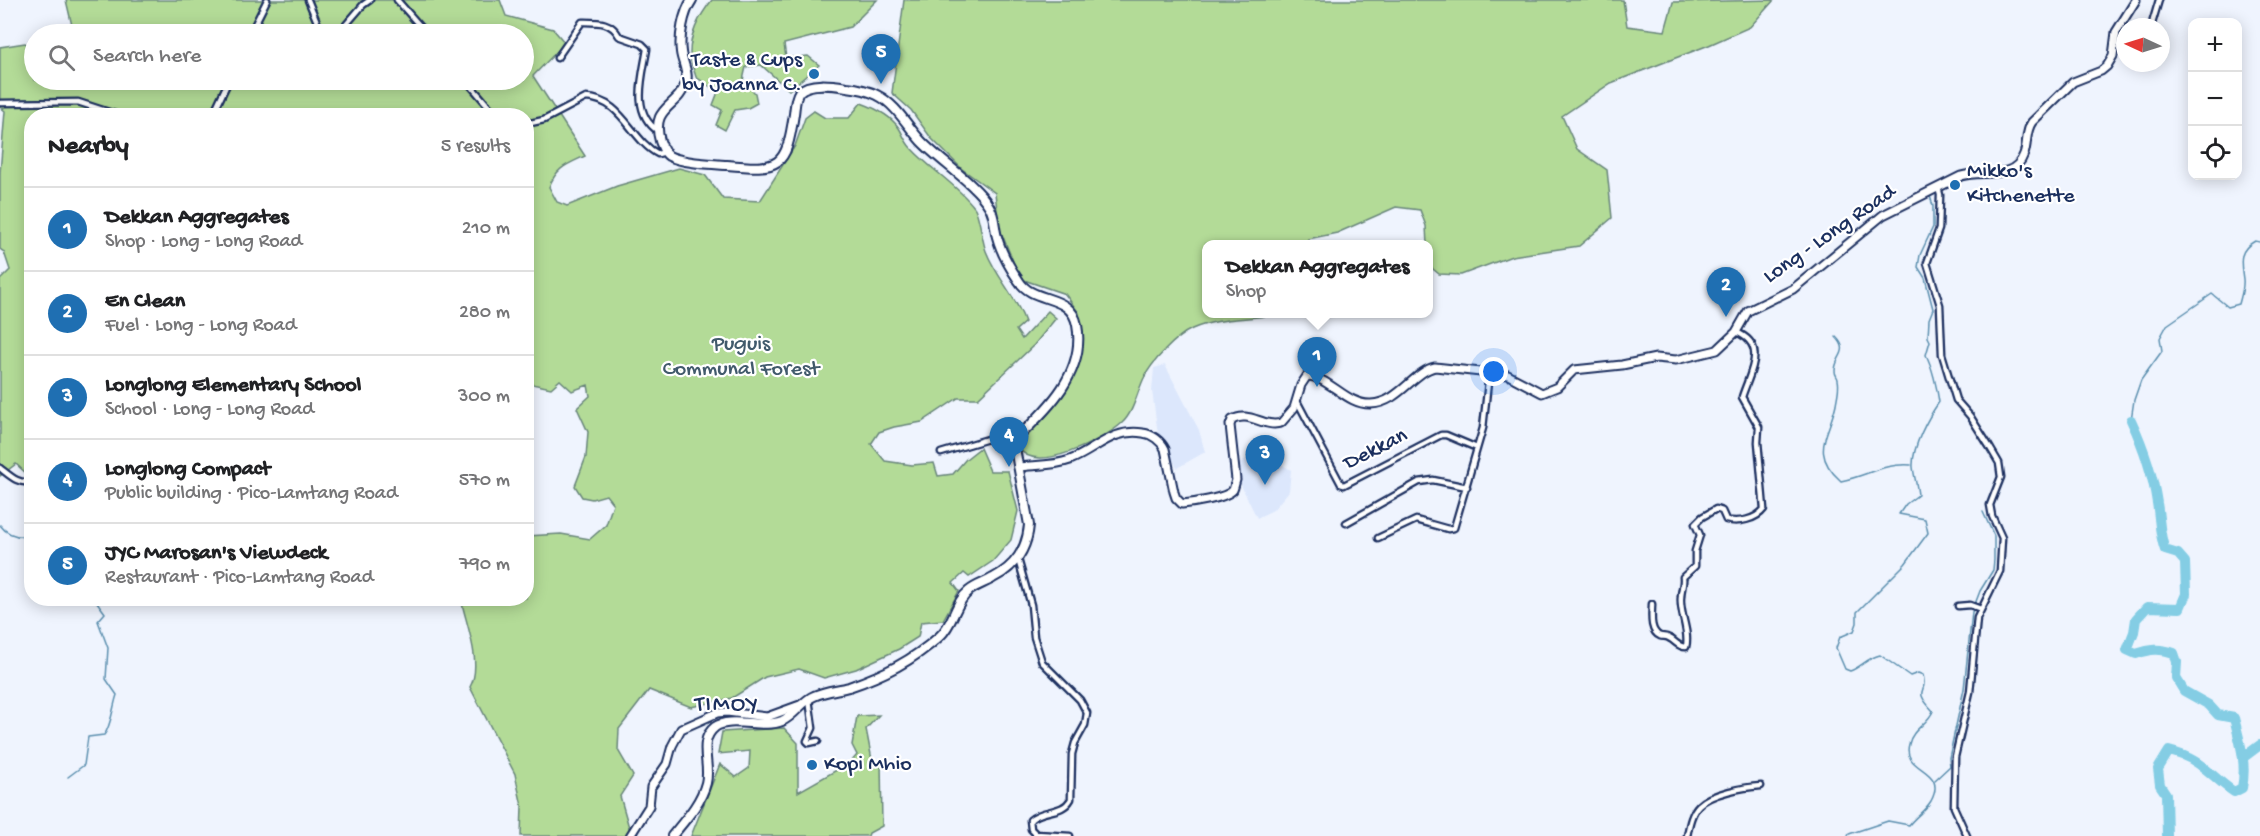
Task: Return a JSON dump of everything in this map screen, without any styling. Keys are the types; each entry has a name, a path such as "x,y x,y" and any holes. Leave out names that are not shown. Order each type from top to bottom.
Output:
{"main road":[{"path":"630,836 649,806 651,787 667,764 672,746 681,729 717,713 775,716 805,701 887,674 948,629 967,592 1000,574 1018,559 1028,538 1029,525 1013,447 1016,439 1041,415 1073,371 1078,347 1075,318 1070,309 1062,303 1023,288 1003,254 989,205 920,140 891,105 877,95 848,87 814,85 803,89 796,98 790,140 784,154 769,167 709,164 670,157 665,152 658,131 659,120 662,111 681,92 687,80 680,42 688,5 692,0"},
{"name":"Long - Long Road","path":"1018,467 1069,460 1119,433 1147,433 1161,442 1165,448 1176,498 1182,504 1196,503 1227,494 1234,488 1236,480 1230,425 1232,420 1247,416 1266,423 1281,423 1288,417 1297,401 1301,385 1307,376 1321,379 1341,393 1367,404 1378,403 1395,395 1431,367 1509,375 1540,393 1545,393 1557,387 1574,370 1622,365 1656,358 1676,360 1696,357 1717,350 1736,332 1748,311 1793,289 1877,219 1968,174 2005,172 2019,164 2024,154 2029,127 2038,115 2073,82 2101,71 2110,62 2116,32 2136,0"},
{"path":"672,836 699,800 707,782 706,744 709,734 715,727 724,723 763,725 774,723 784,720 805,701"}],"street":[{"path":"255,24 267,0"},
{"path":"308,0 318,24"},
{"path":"347,24 370,0"},
{"path":"398,0 418,24"},
{"path":"2154,18 2159,0"},
{"path":"557,58 582,22 610,25 615,28 619,36 642,44 647,49 640,97 641,106 651,126 658,131"},
{"path":"216,108 224,90"},
{"path":"474,90 489,108"},
{"path":"534,122 544,120 586,98 594,98 620,112 650,150 658,154 665,152"},
{"path":"0,103 78,102 96,108"},
{"path":"1938,187 1940,195 1939,229 1927,263 1940,305 1942,354 1956,400 1970,416 2001,470 2001,483 1990,505 1992,516 2002,538 2000,571 1977,618 1970,692 1955,757 1954,807 1967,836"},
{"path":"1652,604 1654,631 1660,636 1669,638 1677,645 1686,647 1681,595 1684,585 1683,577 1695,566 1695,551 1700,535 1695,524 1701,517 1716,509 1722,511 1726,520 1731,521 1749,519 1764,509 1758,441 1759,427 1742,398 1755,359 1753,347 1742,334 1736,332"},
{"path":"1378,538 1416,520 1448,529 1454,528 1483,428 1489,373"},
{"name":"Dekkan","path":"1297,401 1341,484 1344,485 1441,435 1478,448"},
{"path":"941,453 988,439 1013,447"},
{"path":"0,468 19,482 24,483"},
{"path":"1346,523 1419,482 1433,480 1467,487"},
{"path":"1018,559 1031,605 1034,638 1042,662 1080,700 1087,713 1085,726 1071,754 1071,799 1061,810 1040,813 1030,820 1031,829 1036,834 1070,836"},
{"path":"1958,606 1974,606 1981,609"},
{"path":"805,701 813,728 807,741 810,743 818,741"},
{"path":"1687,836 1690,820 1699,805 1733,790 1761,786"}],"shaded area":[{"path":"1165,365 1199,430 1205,452 1177,468 1158,434 1152,391 1154,368"},
{"path":"1246,459 1274,460 1291,470 1289,491 1273,510 1257,518 1238,479 1237,466"}],"green space":[{"name":"Puguis Communal Forest","path":"66,0 500,0 506,16 553,29 565,43 534,75 534,24 72,24"},
{"path":"712,0 877,0 850,27 784,44 786,58 808,56 819,65 789,90 761,65 746,67 743,80 755,93 757,103 748,108 735,110 725,130 716,125 722,110 713,105 718,92 696,77 690,56 694,32"},
{"path":"904,0 1623,0 1627,26 1665,31 1673,2 1774,0 1750,27 1611,83 1562,116 1577,149 1607,170 1612,218 1579,246 1512,256 1461,275 1439,274 1433,269 1433,240 1427,240 1426,226 1420,210 1396,207 1337,233 1308,240 1202,240 1202,318 1249,318 1212,322 1186,332 1152,365 1144,378 1130,413 1122,423 1101,437 1070,452 1040,458 1028,455 1019,448 1020,442 1045,417 1077,369 1081,345 1079,313 1065,294 1024,280 1015,266 999,227 995,193 962,169 931,138 911,110 892,93"},
{"name":"Puguis Communal Forest","path":"24,43 24,90 534,90 534,78 585,156 567,164 559,171 549,187 557,202 567,206 617,186 679,168 705,175 723,199 760,201 795,146 805,118 814,111 825,118 849,118 861,103 872,107 891,119 918,156 974,207 990,260 1017,304 1025,322 1016,330 1022,339 1048,311 1056,318 1034,345 978,398 958,398 922,422 879,432 871,444 885,461 912,465 934,463 938,476 953,474 980,448 990,471 1008,471 1018,511 1011,540 993,561 969,577 964,573 953,583 959,591 943,620 921,622 918,637 899,649 856,669 824,678 799,669 765,677 732,698 691,707 649,690 619,729 618,750 633,776 620,796 630,831 627,836 521,836 522,806 515,774 470,687 475,667 463,606 534,606 534,536 561,534 590,539 606,525 613,504 606,495 592,499 582,497 575,486 586,457 588,432 577,408 590,396 588,385 572,391 560,380 551,388 534,384 534,108 24,108 24,471 16,464 0,476 0,280 10,270 4,252 0,249 0,173 5,111 0,107 0,47"},
{"path":"879,715 866,729 873,765 881,760 882,826 869,833 868,836 691,836 720,764 736,777 749,768 750,751 718,754 722,732 784,728 798,743 798,792 851,762 857,755 852,745 857,716"}],"waterway":[{"path":"1848,836 1888,821 1909,825 1929,805 1935,790 1930,776 1917,766 1908,753 1911,739 1933,711 1922,695 1923,675 1918,673 1910,676 1880,655 1850,671 1845,669 1836,648 1840,637 1854,631 1857,612 1905,564 1928,533 1925,519 1899,514 1906,504 1918,495 1913,467 1915,450 1939,402 1934,377 1926,355 1930,341 1928,337 1929,319 1933,309 1925,278 1918,267 1920,255 1933,227 1933,206 1930,196"},
{"path":"2131,420 2134,400 2141,380 2162,351 2160,338 2167,325 2212,294 2228,307 2239,304 2243,286 2241,263 2243,253 2255,241 2260,242"},
{"path":"1836,337 1842,347 1835,371 1839,386 1824,444 1826,462 1831,471 1841,481 1883,468 1911,465"},
{"path":"2131,420 2150,471 2165,550 2178,554 2185,562 2186,594 2180,608 2147,607 2136,619 2127,650 2136,654 2155,650 2174,653 2177,662 2176,678 2184,691 2209,705 2218,715 2234,718 2243,761 2242,788 2234,792 2197,763 2169,751 2158,769 2160,785 2166,794 2167,836"},
{"path":"1935,780 1950,766 1949,758 1964,689 1972,612 1980,591 1993,570 1994,536 1983,512"},
{"path":"0,525 7,532 24,537"},
{"path":"68,777 84,765 88,737 104,735 117,695 106,679 108,648 98,621 105,613 100,606"},
{"path":"2244,757 2260,745"}],"place":[{"name":"Taste & Cups by Joanna C.","path":"814,74"},
{"name":"JYC Marosan's Viewdeck","path":"881,84"},
{"name":"Mikko's Kitchenette","path":"1955,185"},
{"name":"En Clean","path":"1726,317"},
{"name":"Dekkan Aggregates","path":"1317,387"},
{"name":"Longlong Compact","path":"1009,467"},
{"name":"Longlong Elementary School","path":"1265,485"},
{"name":"Kopi Mhio","path":"812,765"}],"district":[{"name":"TIMOY","path":"727,705"}]}
